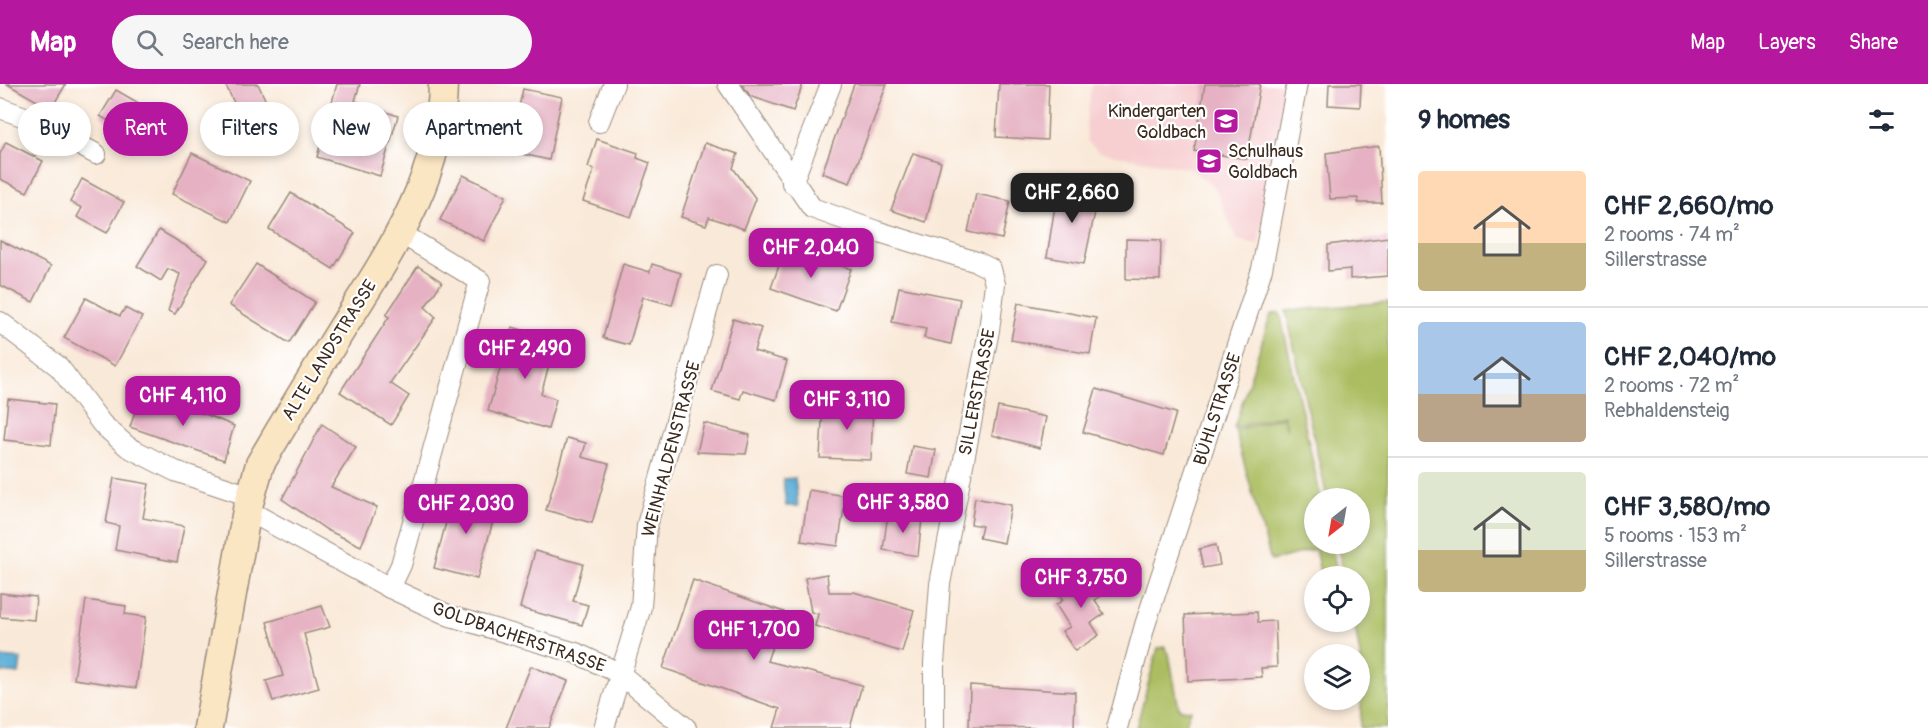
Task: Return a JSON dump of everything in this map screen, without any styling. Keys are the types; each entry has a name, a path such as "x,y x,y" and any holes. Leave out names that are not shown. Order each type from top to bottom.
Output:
{"main road":[{"name":"ALTE LANDSTRASSE","path":"208,728 248,503 260,464 402,234 429,168 443,112 443,84"}],"street":[{"path":"599,122 614,84"},
{"path":"728,84 792,183"},
{"path":"792,183 831,84"},
{"name":"BÜHLSTRASSE","path":"1117,728 1145,625 1262,269 1297,84"},
{"path":"0,108 33,120 96,154"},
{"name":"SILLERSTRASSE","path":"792,183 812,208 876,231 977,262 991,270 995,284 989,330 940,584 934,663 934,728"},
{"path":"390,588 401,565 480,281 402,234"},
{"name":"WEINHALDENSTRASSE","path":"604,728 641,607 646,525 717,275"},
{"name":"GOLDBACHERSTRASSE","path":"0,321 58,368 102,424 128,447 175,471 248,503 390,588 450,616 576,653 619,673 686,728"}],"shaded area":[{"name":"Schulhaus Goldbach","path":"1092,84 1287,84 1258,244 1237,240 1214,187 1191,169 1099,152 1087,141 1086,124"}],"green space":[{"path":"1388,302 1388,728 1360,728 1361,710 1370,710 1370,644 1358,644 1356,632 1370,632 1370,566 1342,566 1339,554 1370,554 1370,488 1325,488 1286,311"},
{"path":"1280,313 1319,488 1304,488 1304,552 1271,561 1235,430 1283,417 1287,429 1284,415 1234,428 1271,314"},
{"path":"1316,554 1333,554 1336,566 1319,566"},
{"path":"1165,647 1169,654 1179,709 1191,710 1184,728 1136,728 1158,648"}],"water":[{"path":"795,478 798,506 786,506 783,479"},
{"path":"0,657 21,659 19,674 0,672"}],"building":[{"path":"7,84 66,84 55,102 39,102"},
{"path":"225,84 258,84 266,102 234,102"},
{"path":"337,84 360,84 355,101 358,102 332,102"},
{"path":"742,84 803,84 793,111 750,96"},
{"path":"854,84 887,84 850,183 822,173"},
{"path":"999,84 1049,84 1047,140 996,137"},
{"name":"Kindergarten Goldbach","path":"1205,84 1260,84 1247,159 1194,151"},
{"path":"1329,84 1361,84 1360,107 1328,105"},
{"path":"523,89 562,97 549,160 531,156 543,156 543,102 520,102"},
{"path":"116,90 137,102 109,102"},
{"path":"391,114 398,116 391,139"},
{"path":"597,139 638,153 637,158 650,163 631,217 583,201 594,169 588,167"},
{"path":"6,142 18,148 18,156 33,156 43,161 27,192 0,179 0,154"},
{"path":"705,143 738,154 733,168 756,199 744,229 709,217 706,225 681,217"},
{"path":"1379,146 1382,203 1358,203 1358,198 1330,199 1326,153"},
{"path":"192,153 250,181 230,222 172,194"},
{"path":"913,153 941,162 926,222 891,210"},
{"path":"317,156 386,156 380,176"},
{"path":"463,175 506,196 484,241 440,220"},
{"path":"82,179 124,202 107,233 77,217 82,208 70,202"},
{"path":"1058,186 1099,193 1084,264 1047,257"},
{"path":"291,193 355,233 333,269 269,229"},
{"path":"976,194 1010,201 1002,239 968,232"},
{"path":"159,230 208,259 175,314 168,311 180,274 168,269 161,281 137,266"},
{"path":"1388,237 1388,276 1350,279 1350,269 1328,271 1328,245"},
{"path":"1126,239 1161,240 1160,280 1126,279"},
{"path":"0,240 51,266 33,302 0,285"},
{"path":"786,246 851,269 836,311 771,288"},
{"path":"256,264 315,302 289,343 229,305"},
{"path":"623,264 650,272 652,264 681,273 672,305 643,297 629,345 603,338"},
{"path":"418,266 442,282 425,307 436,317 390,383 409,396 391,425 340,392 389,317 386,315"},
{"path":"899,287 960,299 951,344 924,338 926,329 892,322"},
{"path":"86,298 120,316 125,308 142,317 115,366 64,338"},
{"path":"1018,303 1096,318 1090,354 1011,340"},
{"path":"733,319 761,328 754,351 787,361 776,400 743,390 740,399 712,391"},
{"path":"512,327 556,340 541,394 556,399 548,429 488,411"},
{"path":"1096,389 1176,413 1164,455 1083,432"},
{"path":"140,396 205,414 234,426 224,460 130,427"},
{"path":"8,399 55,404 51,445 4,440"},
{"path":"823,402 873,404 871,460 820,458"},
{"path":"998,407 1046,417 1040,448 992,435"},
{"path":"704,423 750,435 746,454 697,452"},
{"path":"322,424 356,447 331,487 377,507 361,546 327,530 282,499"},
{"path":"567,438 586,443 582,457 609,464 592,523 546,510"},
{"path":"912,446 936,450 931,478 907,474"},
{"path":"114,478 149,484 143,518 184,526 177,562 115,550 119,526 106,523"},
{"path":"809,490 846,496 838,546 801,541"},
{"path":"454,492 498,503 477,579 434,568"},
{"path":"975,498 1011,505 1004,543 979,538 982,526 971,524"},
{"path":"888,513 922,518 918,556 883,550"},
{"path":"1216,545 1220,565 1203,568 1199,549"},
{"path":"535,551 583,564 573,601 588,605 582,625 520,608"},
{"path":"1092,570 1107,592 1095,600 1104,614 1091,623 1099,635 1075,651 1062,631 1070,627 1056,605 1063,600 1058,592"},
{"path":"827,574 829,592 854,592 914,610 902,652 815,626 818,614 811,612 805,578"},
{"path":"693,580 784,612 767,661 862,685 850,728 774,728 780,709 663,668"},
{"path":"0,593 36,597 34,620 0,617"},
{"path":"86,600 126,606 125,614 146,617 136,688 74,679"},
{"path":"322,606 330,627 304,634 319,688 273,701 266,681 283,676 267,622"},
{"path":"1257,612 1258,622 1275,621 1277,667 1261,668 1262,677 1188,681 1185,615"},
{"path":"531,666 568,681 549,728 506,728"},
{"path":"970,685 1075,692 1074,728 969,727"}],"place":[{"name":"Kindergarten Goldbach","path":"1226,121"},
{"name":"Schulhaus Goldbach","path":"1209,161"}]}
